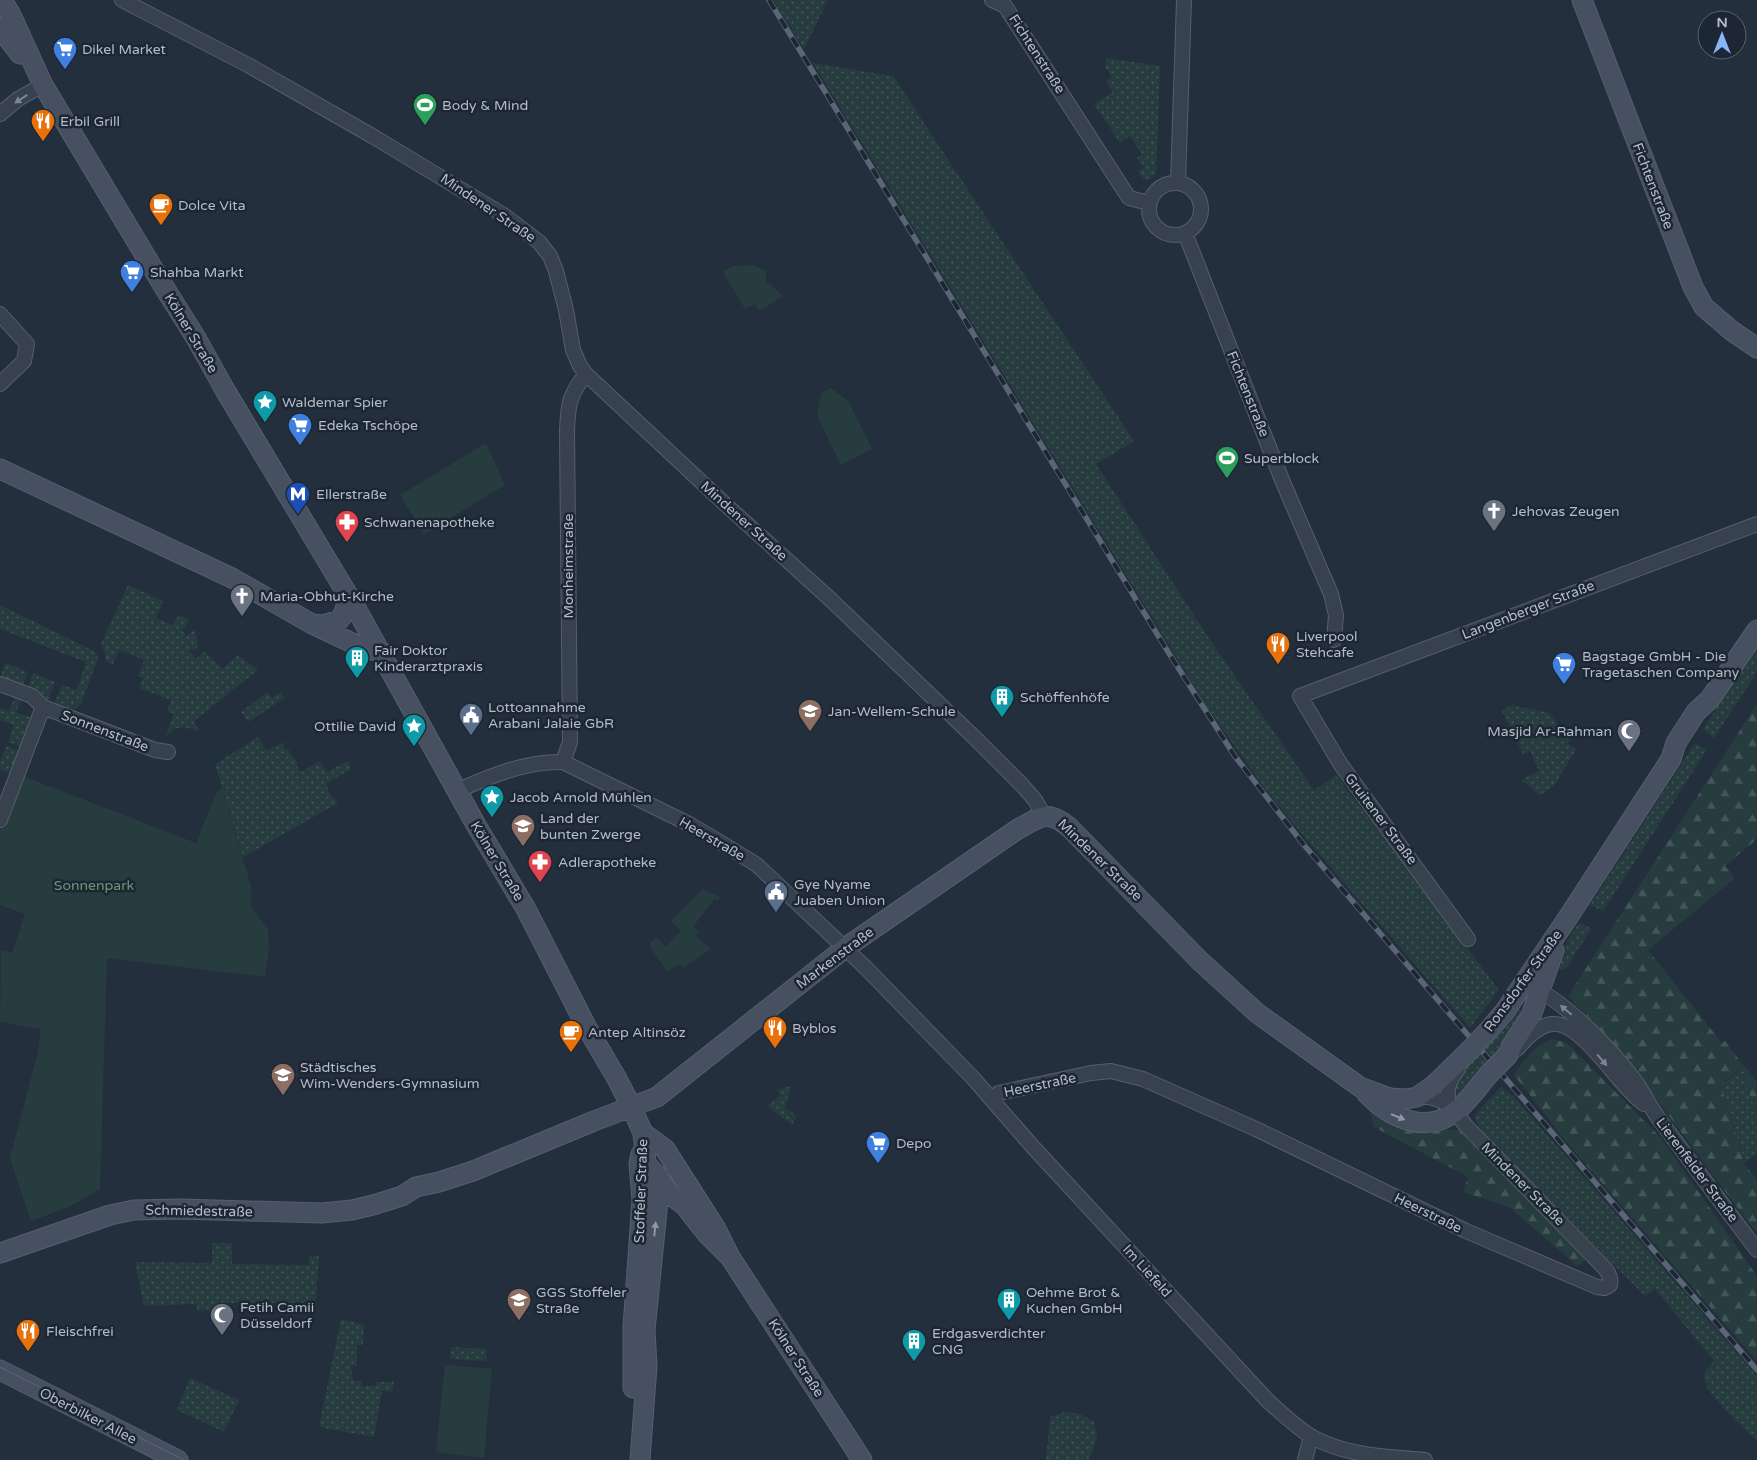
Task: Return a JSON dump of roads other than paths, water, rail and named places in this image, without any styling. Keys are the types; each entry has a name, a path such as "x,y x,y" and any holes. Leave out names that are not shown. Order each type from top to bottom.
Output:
{"main road":[{"name":"Kölner Straße","path":"2,0 11,15 40,80"},
{"name":"Fichtenstraße","path":"1582,0 1693,287 1704,307 1732,332 1757,348"},
{"name":"Kölner Straße","path":"0,28 40,80 382,652 457,790 526,909 586,1026 616,1076 643,1132 646,1163 656,1176 665,1198 685,1206 707,1234 730,1257"},
{"path":"0,469 232,578 312,624 365,649 382,652"},
{"path":"312,624 323,624 339,620 345,611 346,591"},
{"name":"Ronsdorfer Straße","path":"1452,1109 1508,1055 1532,1012 1532,987 1537,962 1568,919 1671,759 1685,748 1704,717 1710,698 1757,630"},
{"name":"Markenstraße","path":"630,1106 656,1097 846,948 1018,829 1044,816"},
{"name":"Mindener Straße","path":"1044,816 1055,816 1070,826 1200,961 1257,1014 1360,1087 1383,1109 1396,1117 1419,1122 1433,1122 1452,1109"},
{"name":"Ronsdorfer Straße","path":"1417,1097 1466,1055 1504,1011 1532,987 1552,955 1568,919"},
{"name":"Mindener Straße","path":"1360,1087 1390,1098 1406,1099 1417,1097"},
{"name":"Schmiedestraße","path":"0,1253 110,1216 134,1210 330,1212 361,1208 402,1196 420,1197 439,1182 473,1171 630,1106"},
{"name":"Kölner Straße","path":"643,1132 665,1149 716,1229 730,1257 862,1460"},
{"name":"Stoffeler Straße","path":"627,1460 634,1370 632,1344 642,1200 639,1164 643,1132"},
{"name":"Stoffeler Straße","path":"640,1460 647,1366 646,1325 665,1198"},
{"name":"Oberbilker Allee","path":"0,1370 178,1460"}],"street":[{"name":"Mindener Straße","path":"122,0 248,65 382,141 505,216 539,242 550,256 556,271 566,310 573,350 586,374 829,598 976,739 1022,785 1035,800 1044,816"},
{"name":"Fichtenstraße","path":"992,0 1005,6 1129,198 1149,203"},
{"path":"1178,183 1184,0"},
{"path":"0,114 40,80"},
{"path":"1178,183 1186,185 1197,195 1201,209 1196,224 1185,233 1170,235 1158,229 1150,217 1149,203 1152,196 1163,186 1178,183"},
{"name":"Fichtenstraße","path":"1185,233 1282,480 1331,594 1336,615 1334,640"},
{"path":"0,314 27,344 24,361 0,384"},
{"name":"Monheimstraße","path":"563,762 570,742 567,418 574,390 586,374"},
{"name":"Langenberger Straße","path":"1300,696 1757,524"},
{"name":"Sonnenstraße","path":"0,684 32,696 43,706 155,750 168,752"},
{"name":"Gruitener Straße","path":"1300,696 1341,766 1468,939"},
{"name":"Sonnenstraße","path":"0,820 43,706"},
{"path":"457,790 502,772 553,761 563,762"},
{"name":"Heerstraße","path":"563,762 691,825 757,866 846,948 973,1078 990,1099 999,1093 1091,1073 1111,1071 1127,1074 1143,1079 1256,1129 1466,1231 1589,1284 1604,1288 1610,1285 1609,1274 1593,1256"},
{"name":"Lierenfelder Straße","path":"1532,987 1583,1025 1604,1045 1636,1082 1654,1113 1757,1250"},
{"name":"Lierenfelder Straße","path":"1532,1012 1576,1033 1630,1092 1654,1113"},
{"path":"1508,1055 1536,1031 1545,1026 1556,1024"},
{"path":"1452,1109 1447,1092 1448,1086 1466,1055"},
{"name":"Mindener Straße","path":"1417,1097 1434,1097 1452,1109 1467,1127 1593,1256"},
{"name":"Im Liefeld","path":"990,1099 1267,1400 1311,1436 1333,1446 1351,1452 1375,1456 1425,1460"},
{"path":"1305,1460 1311,1436"}],"tram line":[{"path":"0,1367 184,1460"}],"railway":[{"path":"769,0 1170,655 1234,755 1304,845 1757,1370"}],"place":[{"name":"Dikel Market","path":"65,70"},
{"name":"Body & Mind","path":"425,126"},
{"name":"Erbil Grill","path":"43,142"},
{"name":"Dolce Vita","path":"161,226"},
{"name":"Shahba Markt","path":"132,293"},
{"name":"Waldemar Spier","path":"265,423"},
{"name":"Edeka Tschöpe","path":"300,446"},
{"name":"Superblock","path":"1227,479"},
{"name":"Ellerstraße","path":"298,515"},
{"name":"Jehovas Zeugen","path":"1494,532"},
{"name":"Schwanenapotheke","path":"347,543"},
{"name":"Maria-Obhut-Kirche","path":"242,617"},
{"name":"Liverpool Stehcafe","path":"1278,665"},
{"name":"Fair Doktor Kinderarztpraxis","path":"357,679"},
{"name":"Bagstage GmbH - Die Tragetaschen Company","path":"1564,685"},
{"name":"Schöffenhöfe","path":"1002,718"},
{"name":"Jan-Wellem-Schule","path":"810,732"},
{"name":"Lottoannahme Arabani Jalaie GbR","path":"471,736"},
{"name":"Ottilie David","path":"414,747"},
{"name":"Masjid Ar-Rahman","path":"1629,752"},
{"name":"Jacob Arnold Mühlen","path":"492,818"},
{"name":"Land der bunten Zwerge","path":"523,847"},
{"name":"Adlerapotheke","path":"540,883"},
{"name":"Gye Nyame Juaben Union","path":"776,913"},
{"name":"Byblos","path":"775,1049"},
{"name":"Antep Altinsöz","path":"571,1053"},
{"name":"Städtisches Wim-Wenders-Gymnasium","path":"283,1096"},
{"name":"Depo","path":"878,1164"},
{"name":"GGS Stoffeler Straße","path":"519,1321"},
{"name":"Oehme Brot & Kuchen GmbH","path":"1009,1321"},
{"name":"Fetih Camii Düsseldorf","path":"222,1336"},
{"name":"Fleischfrei","path":"28,1352"},
{"name":"Erdgasverdichter CNG","path":"914,1362"}],"park label":[{"name":"Sonnenpark","path":"94,885"}]}
